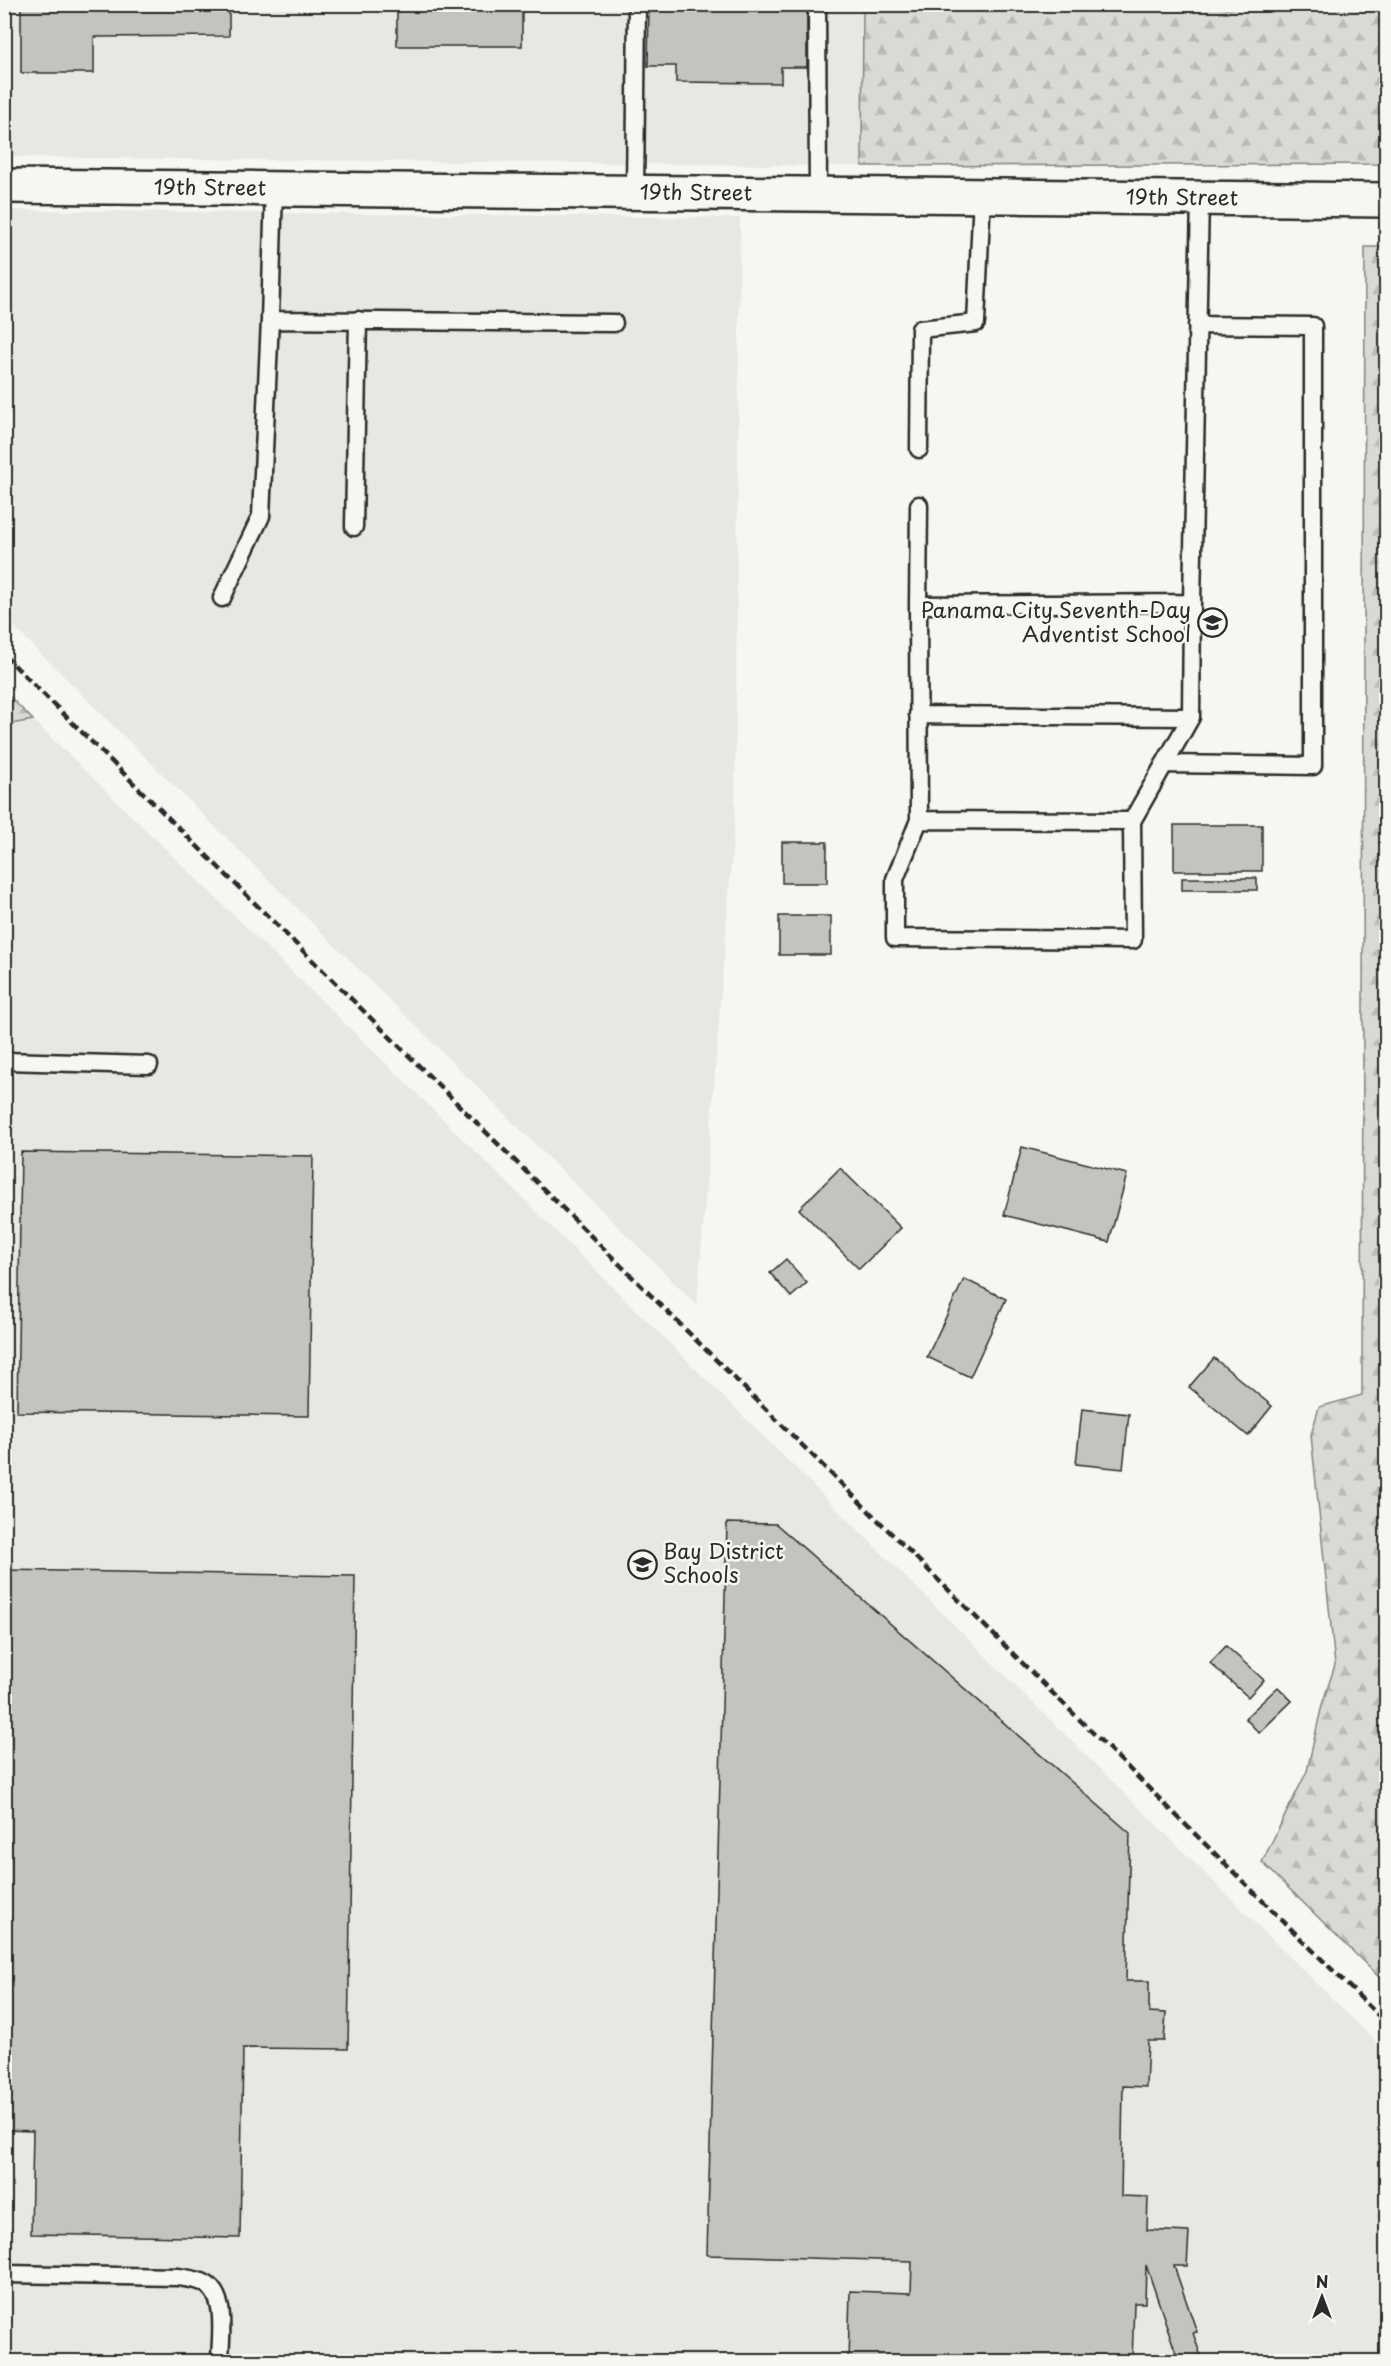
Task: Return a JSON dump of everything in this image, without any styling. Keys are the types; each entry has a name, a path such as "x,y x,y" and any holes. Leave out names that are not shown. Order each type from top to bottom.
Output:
{"main road":[{"name":"19th Street","path":"4,186 1386,200"}],"lane":[{"path":"635,192 637,4"},
{"path":"817,4 818,194"},
{"path":"222,598 261,516 274,188"},
{"path":"919,449 920,329 976,323 982,195"},
{"path":"919,505 919,820 895,879 895,938 1133,940 1132,821 1191,717 1200,198"},
{"path":"270,320 614,323"},
{"path":"354,527 358,320"},
{"path":"1164,764 1313,766 1313,327 1197,325"},
{"path":"918,605 1192,603"},
{"path":"918,715 1191,717"},
{"path":"919,820 1132,821"},
{"path":"4,1061 149,1065"},
{"path":"4,2274 178,2277 203,2282 217,2294 220,2307 220,2361"}],"shaded area":[{"path":"5,5 864,5 862,166 5,157"},
{"path":"4,210 740,218 735,813 697,1305 5,618"},
{"path":"33,720 400,1077 1386,2052 1386,2361 5,2362 4,725"}],"green space":[{"path":"863,5 1386,5 1386,164 862,166"},
{"path":"1365,247 1386,247 1386,1984 1262,1862 1307,1771 1322,1705 1335,1665 1311,1435 1319,1407 1362,1395"},
{"path":"5,692 33,720 5,725"}],"building":[{"path":"21,4 184,4 184,7 229,7 229,36 94,37 94,73 21,73"},
{"path":"397,4 522,4 522,46 397,46"},
{"path":"649,4 807,4 807,67 781,67 781,83 676,82 676,66 648,66"},
{"path":"1174,825 1262,825 1262,871 1174,871"},
{"path":"782,842 827,842 827,883 782,883"},
{"path":"1182,878 1257,878 1257,890 1182,890"},
{"path":"779,916 831,916 831,955 779,955"},
{"path":"1022,1147 1127,1174 1109,1242 1004,1215"},
{"path":"21,1152 313,1156 309,1416 17,1412"},
{"path":"840,1168 901,1228 859,1269 799,1209"},
{"path":"786,1259 807,1283 791,1297 770,1273"},
{"path":"964,1279 1006,1299 970,1377 927,1357"},
{"path":"1214,1358 1272,1406 1248,1436 1189,1387"},
{"path":"1082,1409 1129,1414 1123,1469 1076,1464"},
{"path":"727,1523 776,1524 1130,1833 1126,1981 1149,1981 1149,2012 1166,2013 1164,2041 1148,2041 1146,2087 1123,2086 1121,2196 1148,2197 1147,2230 1189,2232 1187,2266 1174,2266 1197,2332 1193,2333 1203,2362 1179,2362 1146,2265 1145,2303 1134,2303 1132,2362 848,2362 850,2291 911,2293 912,2261 707,2255"},
{"path":"4,1570 355,1576 348,2049 243,2048 240,2238 31,2234 33,2131 4,2130"},
{"path":"1226,1646 1264,1680 1248,1697 1210,1663"},
{"path":"1278,1687 1292,1701 1259,1733 1245,1718"}],"railway":[{"path":"4,655 1386,2023"}],"place":[{"name":"Panama City Seventh-Day Adventist School","path":"1212,623"},
{"name":"Bay District Schools","path":"642,1564"}]}
